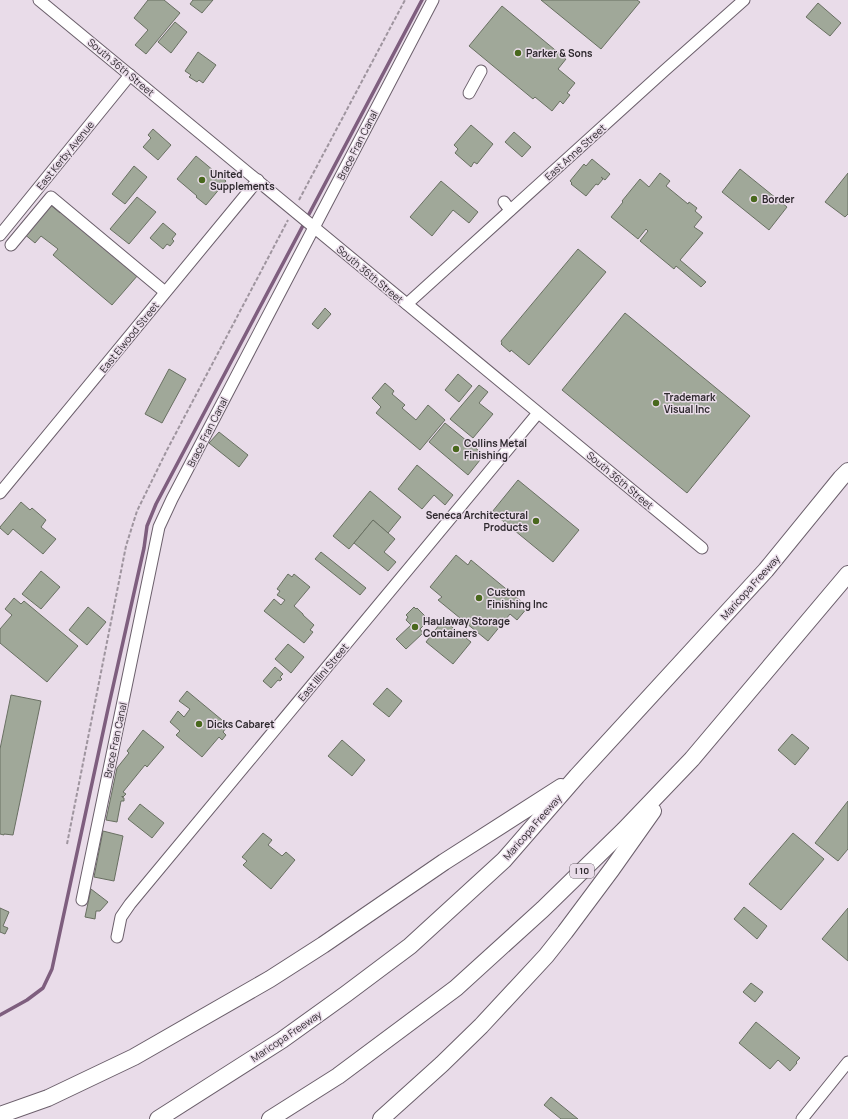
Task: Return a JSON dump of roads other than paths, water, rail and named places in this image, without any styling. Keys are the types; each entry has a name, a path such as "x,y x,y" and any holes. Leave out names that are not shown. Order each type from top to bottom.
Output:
{"highway":[{"name":"Maricopa Freeway","path":"158,1119 282,1040 346,994 410,946 504,860 577,776 766,570 846,473"},
{"name":"I 10","path":"270,1119 338,1076 456,988 549,904 624,830 683,768 848,574"},
{"path":"381,1119 442,1064 481,1026 546,956 612,869 683,768"},
{"path":"0,1115 48,1098 134,1057 270,980 444,862 577,776"}],"street":[{"name":"South 36th Street","path":"39,0 702,548"},
{"name":"Brace Fran Canal","path":"82,900 159,527 172,499 313,227 433,0"},
{"name":"East Anne Street","path":"407,304 507,206 744,0"},
{"path":"469,93 481,71"},
{"name":"East Kerby Avenue","path":"0,235 130,75"},
{"name":"East Elwood Street","path":"0,493 258,180"},
{"path":"11,245 51,197 165,292"},
{"name":"East Illini Street","path":"117,937 121,917 130,904 538,413"},
{"path":"802,1119 848,1062"}],"waterway":[{"path":"0,1015 27,1000 43,988 52,969 144,548 147,526 156,504 422,0"}],"place":[{"name":"Parker & Sons","path":"518,53"},
{"name":"United Supplements","path":"202,180"},
{"name":"Border","path":"754,199"},
{"name":"Trademark Visual Inc","path":"656,403"},
{"name":"Collins Metal Finishing","path":"456,449"},
{"name":"Seneca Architectural Products","path":"536,521"},
{"name":"Custom Finishing Inc","path":"479,598"},
{"name":"Haulaway Storage Containers","path":"415,627"},
{"name":"Dicks Cabaret","path":"199,724"}]}
